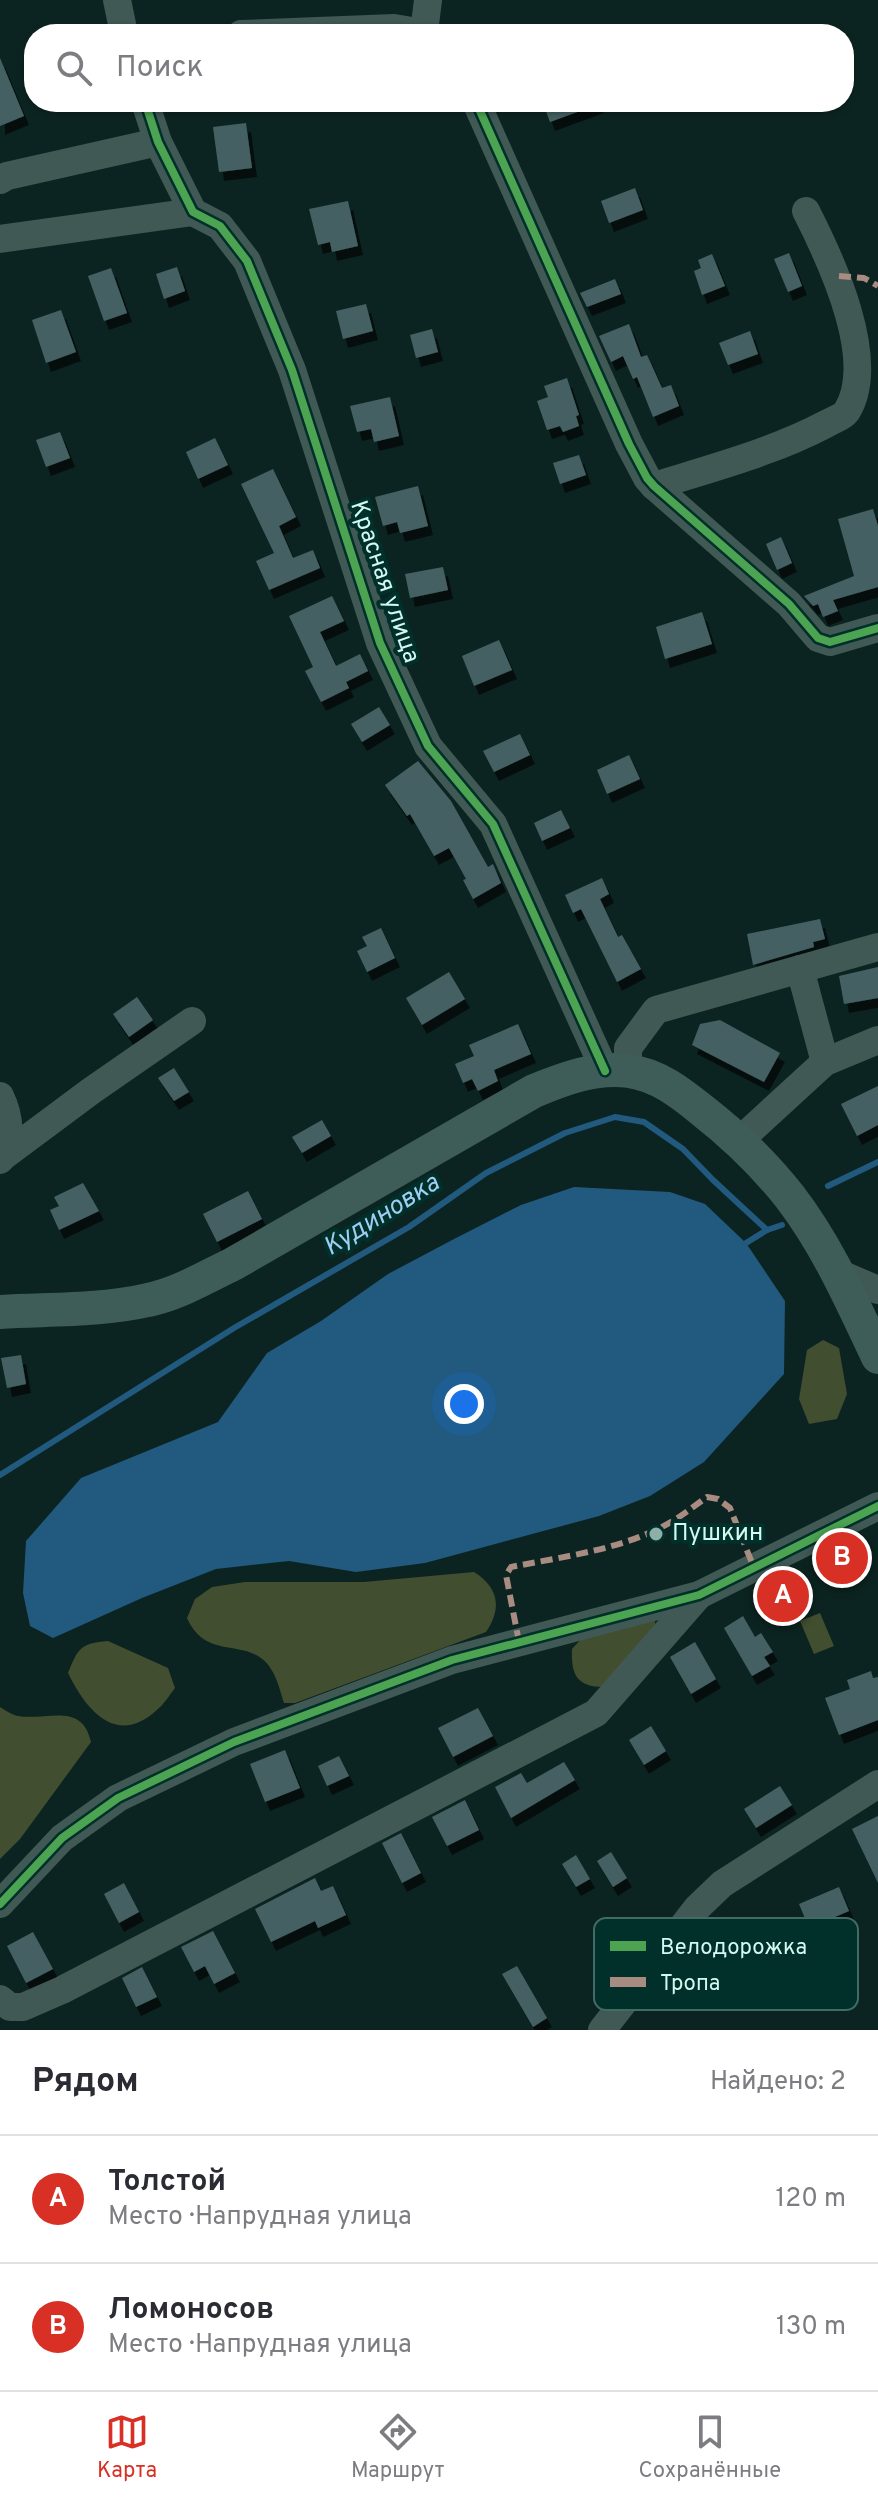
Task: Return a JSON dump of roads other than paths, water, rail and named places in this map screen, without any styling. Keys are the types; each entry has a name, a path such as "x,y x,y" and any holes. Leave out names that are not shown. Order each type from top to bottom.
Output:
{"main road":[{"path":"0,1312 101,1307 149,1300 183,1288 233,1264 534,1091 569,1077 617,1071 656,1079 678,1090 740,1140 791,1198 838,1273 878,1357"}],"street":[{"path":"117,0 122,24"},
{"path":"427,24 428,0"},
{"path":"0,239 193,212 158,142 148,112"},
{"path":"480,112 647,478 789,604 818,638 830,642 878,628"},
{"path":"0,180 158,142"},
{"path":"654,486 805,435 846,413 860,385 860,340 839,276 806,211"},
{"name":"Красная улица","path":"193,212 220,226 247,261 292,370 380,643 428,746 493,824 617,1071"},
{"path":"617,1071 628,1048 656,1010 878,947"},
{"path":"800,969 825,1062"},
{"path":"1,1159 91,1091 192,1021"},
{"path":"740,1140 825,1062 878,1040"},
{"path":"0,1096 8,1113 8,1136 1,1159"},
{"path":"838,1273 878,1290"},
{"path":"0,1904 62,1838 118,1798 234,1742 452,1660 699,1595 878,1506"},
{"path":"0,1999 10,2007 23,2007 62,1990 596,1713 699,1595"},
{"path":"689,1918 722,1884 878,1784"},
{"path":"602,2030 618,2010"}],"water":[{"path":"574,1187 670,1192 705,1204 746,1243 785,1301 784,1374 704,1462 650,1496 599,1516 425,1563 356,1572 289,1561 216,1569 53,1638 30,1626 23,1593 26,1541 81,1478 218,1422 267,1353 321,1321 388,1274 521,1205"}],"waterway":[{"name":"Кудиновка","path":"0,1475 234,1328 409,1227 486,1173 565,1133 615,1117 644,1122 683,1149 767,1230 782,1225"},
{"name":"Кудиновка","path":"828,1186 878,1162"},
{"path":"746,1243 767,1230"}],"place":[{"name":"Пушкин","path":"656,1534"},
{"name":"Ломоносов","path":"842,1558"},
{"name":"Толстой","path":"783,1596"}]}
